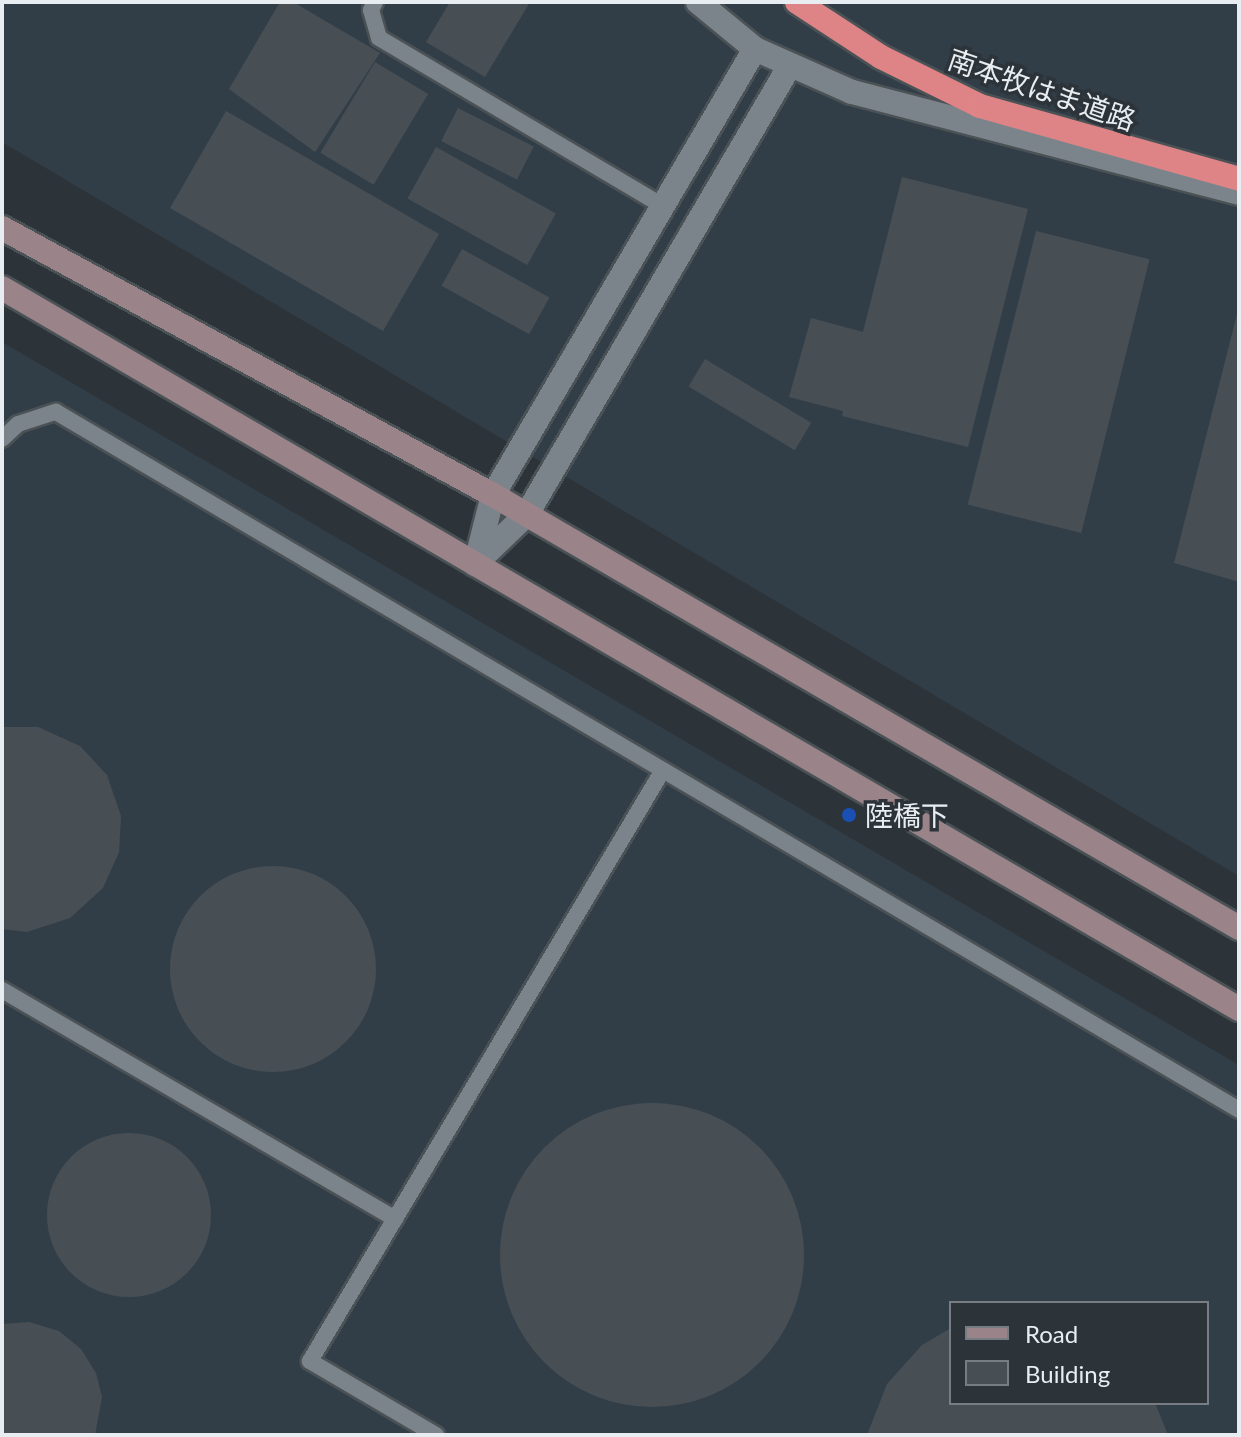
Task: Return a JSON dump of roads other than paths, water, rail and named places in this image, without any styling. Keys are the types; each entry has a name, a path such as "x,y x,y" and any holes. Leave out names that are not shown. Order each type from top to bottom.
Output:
{"highway":[{"name":"南本牧はま道路","path":"797,2 918,78 980,106 1239,179"},
{"name":"南本牧はま道路","path":"816,2 911,62 983,96 1239,166"}],"street":[{"path":"698,2 755,49 789,67 935,116 1239,193"},
{"path":"475,564 493,495 755,49"},
{"path":"475,564 527,514 789,67"},
{"path":"2,228 230,349 527,514 1239,928"},
{"path":"2,288 1239,1009"}],"lane":[{"path":"375,2 371,10 379,38 663,206"},
{"path":"2,439 18,424 56,412 1239,1110"},
{"path":"436,1435 310,1361 663,770"},
{"path":"2,990 395,1219"}],"place":[{"name":"陸橋下","path":"849,815"}]}
